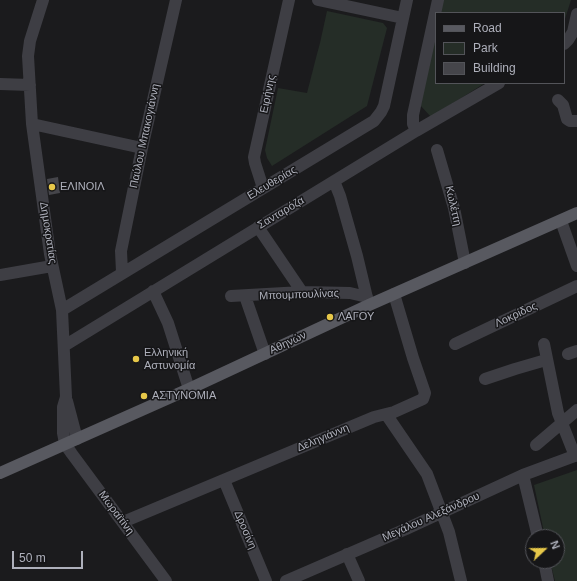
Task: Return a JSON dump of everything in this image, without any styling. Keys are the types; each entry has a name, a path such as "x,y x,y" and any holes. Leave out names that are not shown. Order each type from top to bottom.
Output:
{"main road":[{"name":"Αθηνών","path":"0,474 265,354 368,301 394,294 577,213"}],"street":[{"name":"Δημοκρατίας","path":"43,0 29,48 30,85 32,124 52,266 62,310 66,397 62,422 65,444"},
{"name":"Παύλου Μπακογιάννη","path":"122,272 121,252 142,148 176,0"},
{"name":"Ειρήνης","path":"263,188 254,157 289,0"},
{"path":"318,0 403,18"},
{"name":"Ελευθερίας","path":"62,310 122,272 370,123 378,116 384,106 407,0"},
{"path":"435,12 438,0"},
{"path":"416,131 413,124 413,115 435,14"},
{"path":"565,43 573,32 577,14"},
{"path":"0,84 30,85"},
{"name":"Σανταρόζα","path":"64,346 416,131 497,84"},
{"path":"558,100 563,105 567,119 570,121 577,121"},
{"path":"32,124 142,148"},
{"name":"Κωλέττη","path":"437,150 454,208 465,263"},
{"path":"334,181 340,196 357,256 368,301"},
{"path":"561,221 577,266"},
{"path":"258,227 302,292"},
{"path":"0,275 52,266"},
{"name":"Λοκρίδος","path":"455,344 577,286"},
{"path":"153,291 168,323 189,389"},
{"name":"Μπουμπουλίνας","path":"231,296 302,292 350,293 368,301"},
{"name":"Δεληγιάννη","path":"123,522 374,417 398,411 423,399 425,393 394,294"},
{"path":"244,296 265,354"},
{"path":"544,344 546,360 558,413 576,456"},
{"path":"484,380 515,368 546,360"},
{"name":"Δημοκρατίας","path":"66,397 77,439"},
{"path":"536,445 577,410"},
{"path":"386,414 427,474 442,512 456,556 461,581"},
{"name":"Μωραϊτίνη","path":"65,444 166,581"},
{"name":"Μεγάλου Αλεξάνδρου","path":"286,581 406,529 523,475 576,456"},
{"path":"523,475 526,482 536,529"},
{"name":"Δροσίνη","path":"224,480 266,581"},
{"path":"347,554 359,581"},
{"path":"546,569 548,581"}],"green space":[{"path":"443,0 571,0 565,19 565,12 440,12"},
{"path":"327,11 383,23 387,28 367,106 272,166 267,158 265,150 278,88 307,93"},
{"path":"435,38 435,84 483,84 431,117 420,105"},
{"path":"577,470 577,581 555,581 552,569 565,569 565,529 543,529 534,485"}],"building":[{"path":"58,177 60,193 49,195 47,179"}],"place":[{"name":"ΕΛΙΝΟΙΛ","path":"52,187"},
{"name":"ΛΑΓΟΥ","path":"330,317"},
{"name":"Ελληνική Αστυνομία","path":"136,359"},
{"name":"ΑΣΤΥΝΟΜΙΑ","path":"144,396"}]}
